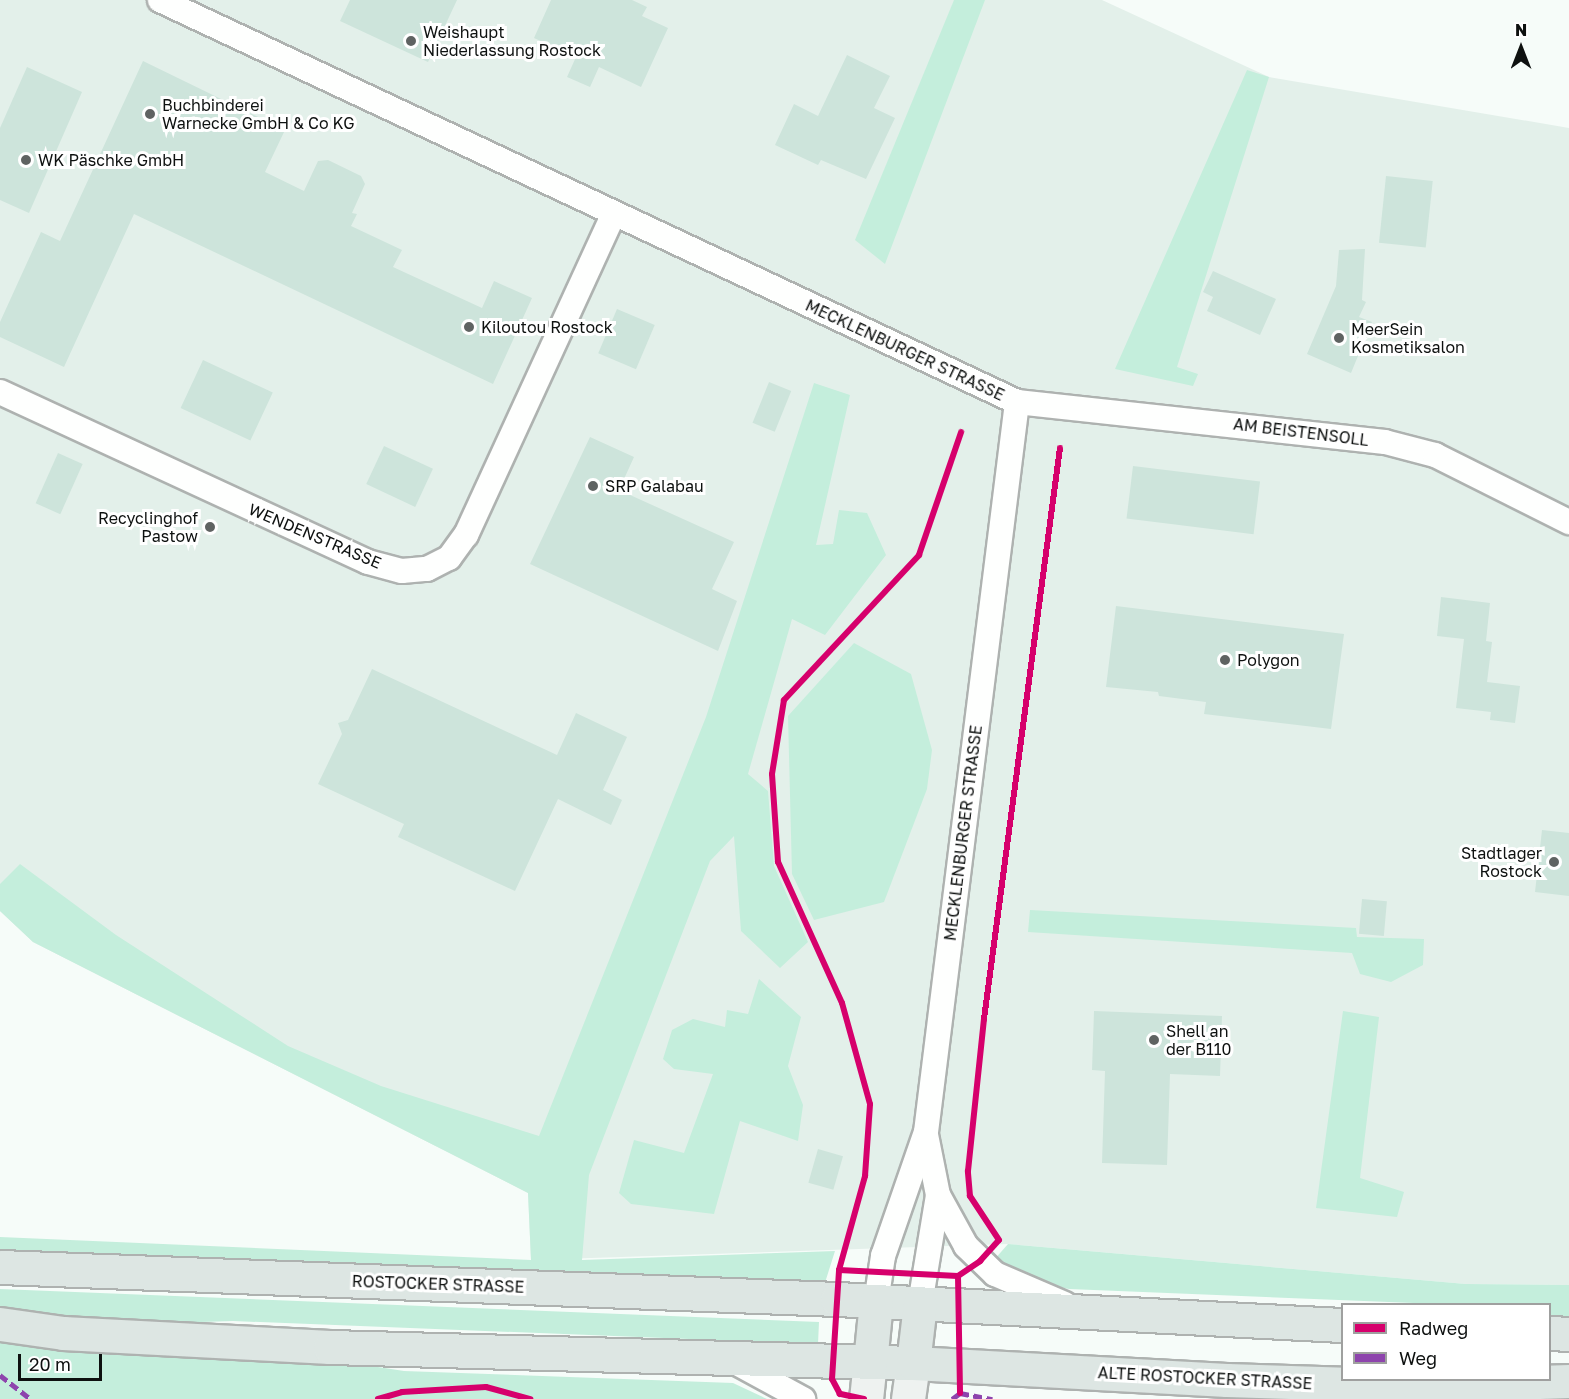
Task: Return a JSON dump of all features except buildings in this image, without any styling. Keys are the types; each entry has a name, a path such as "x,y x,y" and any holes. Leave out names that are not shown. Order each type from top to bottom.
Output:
{"main road":[{"name":"ROSTOCKER STRASSE","path":"0,1267 920,1304"},
{"path":"870,1362 876,1302"},
{"path":"0,1324 63,1333 330,1347 913,1363 920,1304 1341,1324"},
{"path":"1551,1333 1569,1334"},
{"name":"ALTE ROSTOCKER STRASSE","path":"913,1363 1406,1386 1569,1381"}],"street":[{"name":"MECKLENBURGER STRASSE","path":"160,0 1017,402 926,1132 883,1256 876,1302"},
{"name":"WENDENSTRASSE","path":"0,392 368,562 402,571 428,569 449,558 466,535 614,213"},
{"name":"AM BEISTENSOLL","path":"1017,402 1385,442 1435,455 1569,522"},
{"name":"MECKLENBURGER STRASSE","path":"920,1304 938,1195 926,1132"},
{"path":"938,1195 966,1246 995,1274 1090,1313"},
{"path":"728,1358 803,1399"},
{"path":"866,1399 870,1362"},
{"path":"908,1399 913,1363"}],"shaded area":[{"path":"0,0 1102,0 1269,77 1569,128 1569,1285 1466,1284 1008,1244 531,1260 528,1193 33,942 0,911"}],"green space":[{"path":"954,0 985,0 885,264 855,240"},
{"path":"1247,70 1269,77 1177,367 1198,374 1193,386 1115,369"},
{"path":"814,383 850,395 816,545 833,544 839,510 867,513 886,555 825,635 792,619 748,774 768,791 774,866 808,942 780,968 741,931 734,836 710,861 589,1175 582,1260 835,1251 823,1289 0,1257 0,1237 531,1260 528,1193 33,942 0,911 0,884 20,864 116,935 288,1046 381,1086 539,1136 706,717"},
{"path":"854,643 911,674 932,750 927,789 884,902 814,920 792,874 788,716"},
{"path":"1030,910 1356,928 1357,937 1424,939 1423,965 1391,982 1360,974 1352,953 1028,932"},
{"path":"759,979 801,1017 788,1066 803,1105 798,1141 740,1121 714,1214 631,1204 619,1193 634,1140 684,1153 713,1074 674,1069 663,1059 672,1030 693,1019 725,1027 727,1010 748,1014"},
{"path":"1343,1011 1379,1017 1360,1178 1404,1192 1397,1217 1316,1208"},
{"path":"1008,1244 1466,1284 1569,1285 1569,1319 1551,1316 1551,1303 1414,1303 1069,1289 1030,1281 994,1260"},
{"path":"0,1289 819,1322 818,1344 233,1321 104,1325 0,1315"},
{"path":"0,1335 300,1355 404,1371 733,1383 767,1399 0,1399"}],"marked path":[{"path":"0,1375 31,1399"},
{"path":"952,1399 960,1393 992,1399"}],"cycle path":[{"path":"864,1399 840,1394 832,1379 839,1270 865,1176 870,1104 842,1003 778,862 772,774 784,700 919,555 961,432"},
{"path":"839,1270 958,1276 980,1261 999,1240 970,1196 968,1171 984,1019 1060,448"},
{"path":"958,1276 960,1393"},
{"path":"378,1399 402,1392 486,1387 530,1399"}],"place":[{"name":"Weishaupt Niederlassung Rostock","path":"411,41"},
{"name":"Buchbinderei Warnecke GmbH & Co KG","path":"150,114"},
{"name":"WK Päschke GmbH","path":"26,160"},
{"name":"Kiloutou Rostock","path":"469,327"},
{"name":"MeerSein Kosmetiksalon","path":"1339,338"},
{"name":"SRP Galabau","path":"593,486"},
{"name":"Recyclinghof Pastow","path":"210,527"},
{"name":"Polygon","path":"1225,660"},
{"name":"Stadtlager Rostock","path":"1554,862"},
{"name":"Shell an der B110","path":"1154,1040"}]}
